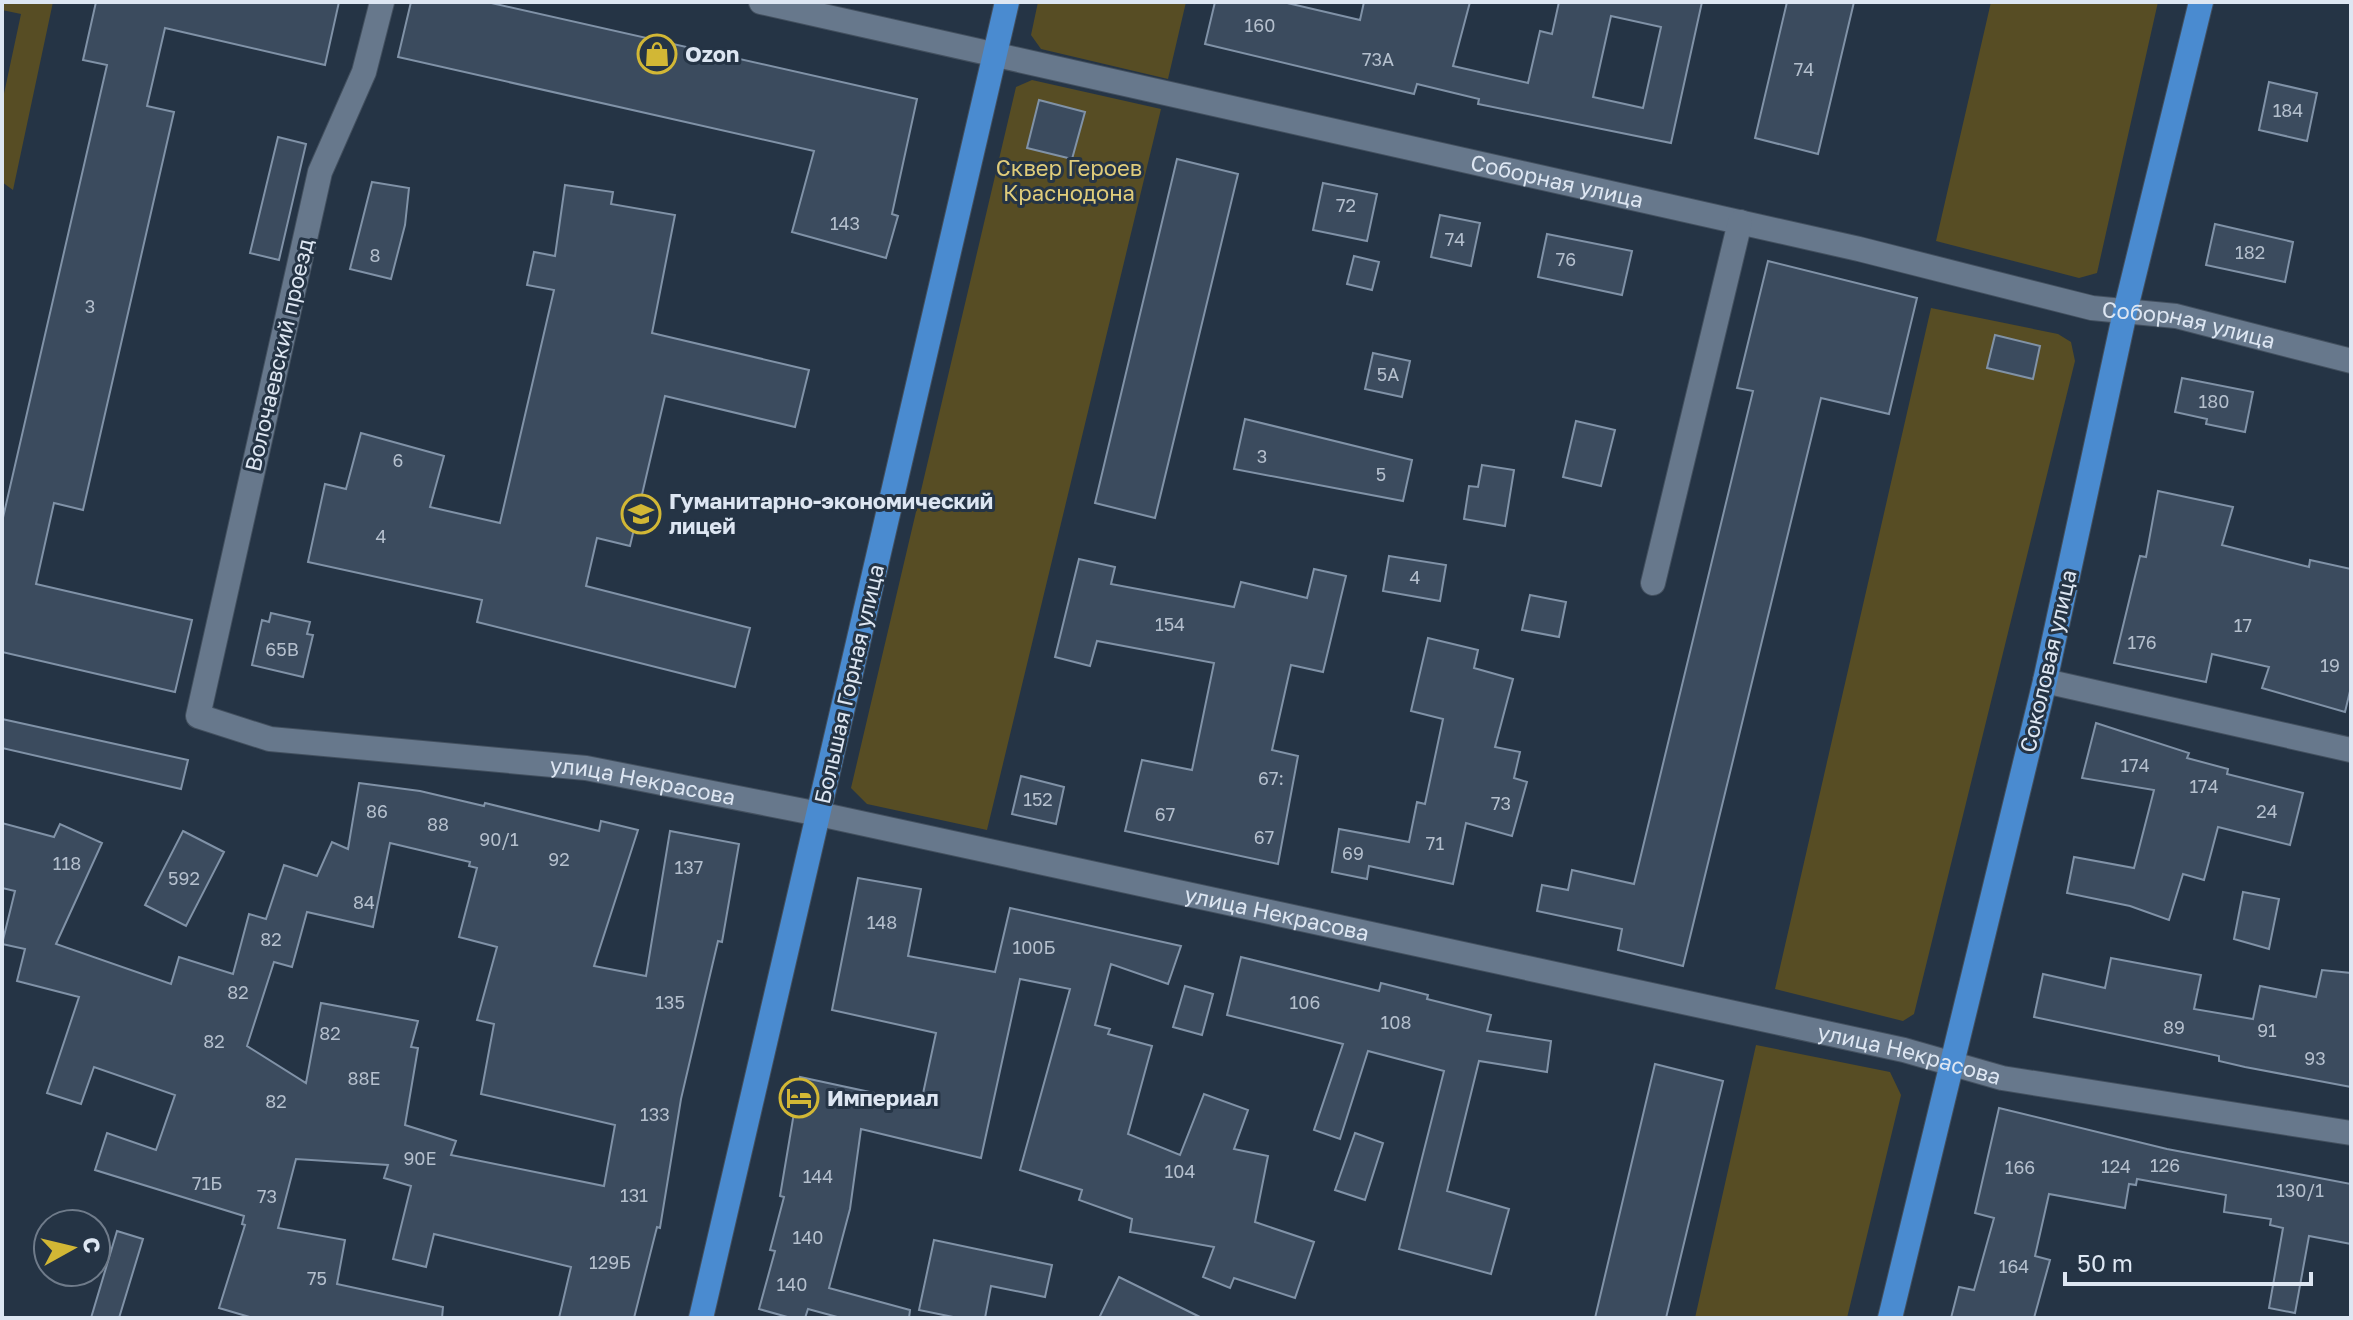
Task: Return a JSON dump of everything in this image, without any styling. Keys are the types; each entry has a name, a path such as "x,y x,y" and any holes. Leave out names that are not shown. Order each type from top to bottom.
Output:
{"main road":[{"name":"Большая Горная улица","path":"701,1318 1007,2"},
{"name":"Соколовая улица","path":"1890,1318 2045,681 2125,312 2201,2"}],"street":[{"name":"Волочаевский проезд","path":"198,716 320,172 364,72 382,2"},
{"name":"Соборная улица","path":"761,2 1740,222 2076,305 2176,316 2351,361"},
{"path":"1653,583 1740,222"},
{"path":"2045,681 2351,750"},
{"name":"улица Некрасова","path":"198,716 270,739 586,768 819,814 1904,1050 2002,1078 2351,1133"}],"green space":[{"path":"2,2 53,2 13,190 2,182 2,103 21,14 2,10"},
{"path":"1038,2 1186,2 1168,79 1041,49 1031,35"},
{"path":"1991,2 2158,2 2097,273 2079,278 1936,241"},
{"name":"Сквер Героев Краснодона","path":"1032,80 1161,109 987,830 867,804 851,788 1016,87"},
{"path":"1931,308 2058,334 2071,342 2075,361 1914,1014 1903,1021 1775,989"},
{"path":"1756,1045 1890,1072 1901,1095 1847,1318 1695,1318"}],"building":[{"path":"96,2 339,2 325,65 165,28 147,106 174,112 83,510 54,503 36,584 192,620 175,692 2,652 2,522 107,65 83,60"},
{"path":"411,2 487,2 917,99 892,214 898,216 886,258 792,232 814,151 398,57"},
{"path":"1215,2 1283,2 1360,20 1364,2 1470,2 1453,66 1528,83 1540,31 1552,34 1559,2 1702,2 1671,143 1478,104 1479,99 1417,84 1414,94 1205,44","holes":["1611,16 1661,27 1643,108 1593,97"]},
{"path":"1787,2 1854,2 1818,154 1755,138"},
{"path":"2269,82 2317,93 2307,141 2259,130"},
{"path":"1039,100 1085,112 1072,159 1027,148"},
{"path":"278,137 306,144 279,260 250,253"},
{"path":"1177,159 1238,174 1155,518 1095,503"},
{"path":"372,182 409,188 405,225 391,279 350,269"},
{"path":"1323,183 1377,194 1367,241 1313,230"},
{"path":"565,185 613,192 611,204 675,215 652,333 809,370 795,427 665,396 630,546 597,538 586,586 750,628 735,687 477,622 482,600 308,562 325,484 346,489 361,433 444,456 430,507 500,523 554,290 527,285 534,252 555,256"},
{"path":"1440,215 1480,223 1471,266 1431,257"},
{"path":"2215,224 2293,242 2285,282 2206,265"},
{"path":"1547,234 1632,251 1622,295 1538,277"},
{"path":"1354,256 1379,262 1372,290 1347,284"},
{"path":"1768,261 1917,298 1889,414 1821,398 1683,966 1618,950 1622,929 1537,911 1542,885 1568,890 1572,870 1634,884 1753,391 1737,388"},
{"path":"1995,335 2040,346 2033,379 1987,368"},
{"path":"1373,353 1410,361 1402,397 1365,389"},
{"path":"2182,378 2253,392 2245,432 2206,424 2207,419 2175,412"},
{"path":"1245,419 1412,460 1403,501 1234,469"},
{"path":"1576,421 1615,430 1601,486 1563,477"},
{"path":"1482,465 1514,470 1505,526 1464,519 1469,486 1478,487"},
{"path":"2158,491 2233,507 2222,545 2309,567 2310,560 2351,569 2351,687 2345,712 2262,688 2269,667 2212,654 2206,682 2114,663 2140,556 2146,557"},
{"path":"1389,556 1446,565 1440,601 1383,591"},
{"path":"1079,559 1115,567 1111,584 1234,607 1241,582 1307,598 1314,569 1346,576 1323,672 1291,665 1272,750 1298,756 1278,864 1125,831 1142,760 1192,770 1214,663 1097,641 1090,666 1055,657"},
{"path":"1530,595 1566,602 1559,637 1522,630"},
{"path":"271,613 310,622 307,634 313,635 303,677 252,665 262,620 269,622"},
{"path":"1428,638 1478,650 1474,668 1513,679 1495,747 1520,752 1514,778 1527,782 1512,836 1466,823 1453,884 1369,866 1367,879 1332,872 1339,829 1409,842 1417,802 1425,804 1443,719 1411,711"},
{"path":"2,719 188,760 181,789 2,748"},
{"path":"2096,723 2189,753 2187,758 2228,769 2227,774 2303,793 2290,845 2218,827 2204,880 2183,874 2169,920 2130,906 2067,893 2074,857 2134,868 2154,790 2082,778"},
{"path":"1021,776 1064,787 1056,824 1012,814"},
{"path":"359,783 420,791 484,806 485,803 599,831 601,821 638,830 594,966 646,976 670,831 739,844 722,942 718,941 681,1099 660,1228 657,1227 634,1318 559,1318 571,1267 434,1234 426,1267 393,1259 411,1186 384,1178 388,1165 296,1159 278,1228 345,1240 337,1284 443,1307 442,1318 253,1318 219,1308 245,1225 242,1224 244,1216 95,1170 107,1133 156,1150 175,1095 94,1067 81,1104 47,1093 79,997 17,981 25,949 2,944 15,891 2,888 2,823 54,837 60,824 102,843 56,944 171,984 179,957 233,974 249,914 266,919 284,865 317,876 332,842 348,849","holes":["390,843 470,862 469,866 477,868 459,937 497,947 477,1020 494,1024 481,1094 615,1125 604,1186 451,1155 456,1141 405,1125 418,1048 411,1047 418,1021 321,1003 306,1083 247,1046 274,962 292,967 307,912 373,927"]},
{"path":"183,831 224,852 186,926 145,905"},
{"path":"858,878 921,889 908,956 995,972 1010,908 1181,946 1168,984 1111,964 1095,1025 1110,1029 1108,1034 1152,1046 1128,1134 1180,1155 1204,1094 1248,1110 1234,1149 1268,1156 1255,1222 1314,1242 1295,1298 1234,1278 1230,1288 1203,1277 1214,1247 1130,1232 1132,1219 1079,1200 1082,1190 1020,1170 1070,989 1020,979 981,1158 861,1129 850,1209 829,1288 910,1310 909,1318 841,1318 808,1309 805,1318 791,1318 759,1309 775,1251 770,1250 784,1197 780,1196 800,1077 921,1103 936,1033 832,1010"},
{"path":"2243,892 2279,899 2269,949 2234,939"},
{"path":"1241,957 1379,991 1381,983 1428,995 1427,999 1491,1015 1487,1031 1551,1041 1547,1072 1479,1061 1447,1191 1509,1209 1491,1274 1399,1249 1444,1071 1368,1051 1340,1139 1314,1130 1343,1044 1227,1015"},
{"path":"2111,958 2201,975 2194,1009 2253,1019 2260,986 2316,997 2322,970 2351,973 2351,1087 2245,1067 2219,1061 2219,1056 2034,1017 2043,974 2105,988"},
{"path":"1185,986 1213,994 1202,1035 1173,1027"},
{"path":"1655,1064 1723,1081 1666,1318 1595,1318"},
{"path":"1999,1108 2167,1149 2351,1184 2351,1244 2309,1236 2295,1313 2269,1308 2283,1228 2270,1225 2271,1219 2224,1212 2226,1195 2137,1179 2136,1185 2129,1184 2125,1208 2049,1194 2035,1256 2050,1260 2034,1318 1951,1318 1959,1287 1974,1290 1994,1218 1975,1213"},
{"path":"1355,1133 1383,1143 1365,1200 1335,1190"},
{"path":"117,1231 143,1239 119,1318 91,1318 100,1288 112,1288 112,1248"},
{"path":"934,1240 1052,1265 1045,1297 991,1286 985,1318 958,1318 919,1310"},
{"path":"1119,1277 1202,1318 1099,1318"}],"place":[{"name":"Ozon","path":"657,54"},
{"name":"Гуманитарно-экономический лицей","path":"641,514"},
{"name":"Империал","path":"799,1098"}]}
